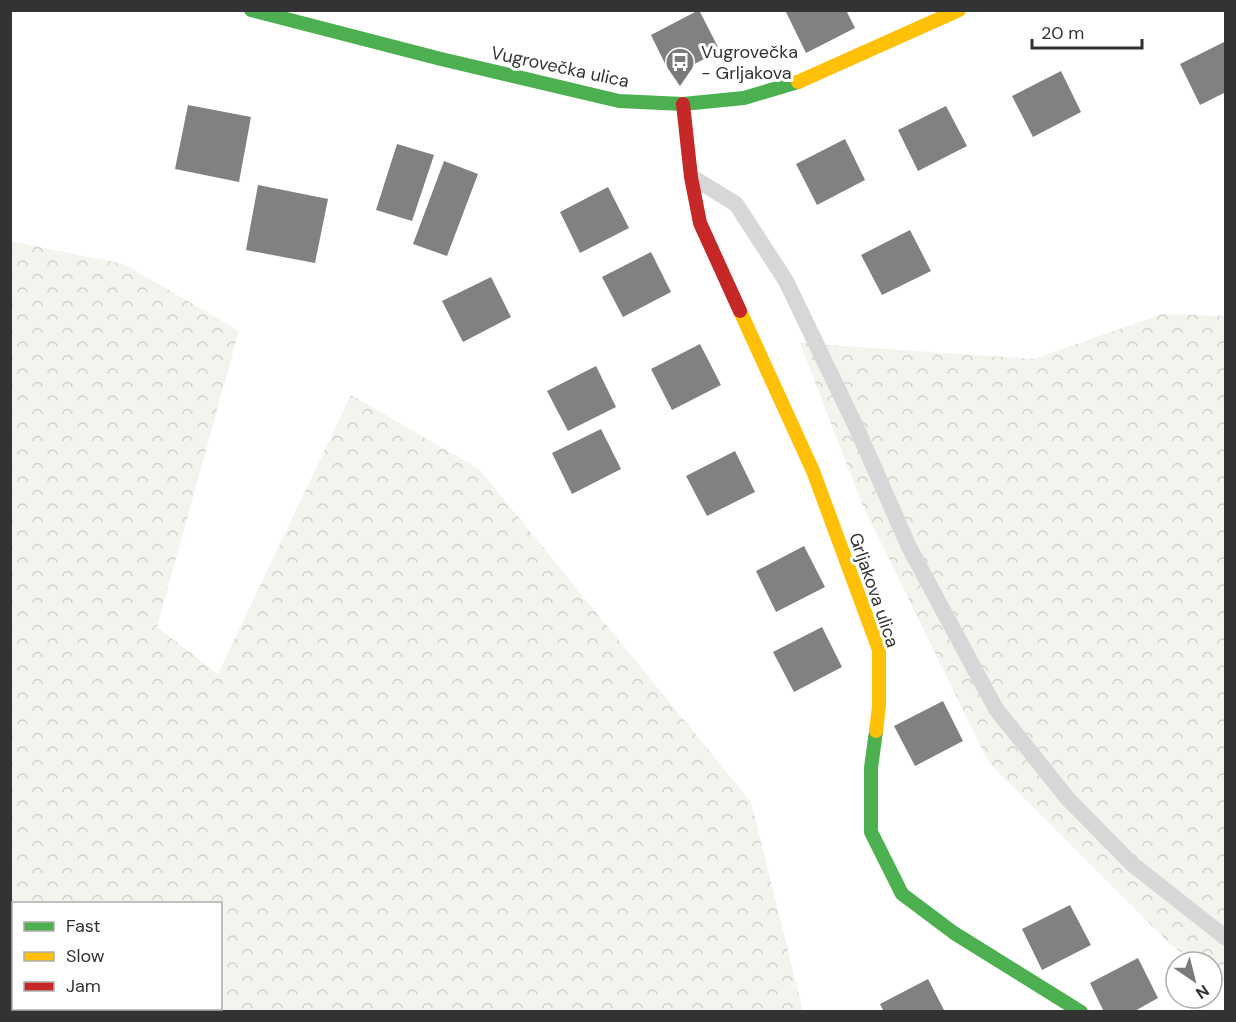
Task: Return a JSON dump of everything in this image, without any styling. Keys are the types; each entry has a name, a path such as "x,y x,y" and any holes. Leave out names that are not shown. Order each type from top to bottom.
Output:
{"street":[{"name":"Vugrovečka ulica","path":"251,10 619,101 683,104 744,98 806,80 959,10"},
{"name":"Grljakova ulica","path":"683,104 691,177 700,223 813,471 879,650 879,706 871,768 871,832 902,894 954,933 1081,1011"}],"lane":[{"path":"691,177 736,204 786,281 858,431 909,548 996,709 1068,799 1131,864 1226,938"}],"green space":[{"path":"10,241 124,264 239,331 157,627 218,674 351,395 479,469 751,802 803,1011 11,1011"},
{"path":"1162,314 1225,316 1225,984 1224,950 1178,950 1171,945 989,763 862,504 800,343 1034,359"}],"building":[{"path":"699,10 720,51 671,76 651,35"},
{"path":"789,10 846,10 855,28 806,53 786,12"},
{"path":"1226,41 1226,92 1200,105 1180,64"},
{"path":"1061,71 1081,112 1033,137 1012,96"},
{"path":"188,105 251,117 239,182 175,169"},
{"path":"946,106 967,146 918,171 898,130"},
{"path":"845,139 865,180 817,205 796,164"},
{"path":"397,144 434,155 412,221 376,210"},
{"path":"444,161 478,174 447,256 413,244"},
{"path":"258,185 328,199 315,263 246,250"},
{"path":"608,187 629,228 580,253 560,212"},
{"path":"910,230 931,271 882,295 861,255"},
{"path":"651,252 671,292 623,317 602,277"},
{"path":"491,277 511,317 463,342 442,301"},
{"path":"700,344 721,385 672,410 651,369"},
{"path":"596,366 616,407 568,431 547,391"},
{"path":"601,429 621,469 572,494 552,453"},
{"path":"735,451 755,492 707,516 686,476"},
{"path":"804,546 825,587 776,612 756,571"},
{"path":"822,627 842,667 794,692 773,652"},
{"path":"943,701 963,741 915,766 894,726"},
{"path":"1070,905 1091,945 1042,970 1022,929"},
{"path":"1138,958 1158,998 1133,1012 1104,1012 1090,983"},
{"path":"928,979 945,1012 884,1012 880,1004"}],"traffic: fast":[{"path":"251,10 441,59 619,101 683,104 744,98 798,82"},
{"path":"876,731 871,768 871,832 902,894 954,933 1081,1012"}],"traffic: slow":[{"path":"798,82 959,10"},
{"path":"740,311 813,471 879,650 879,706 876,731"}],"traffic: jam":[{"path":"683,104 691,177 700,223 740,311"}],"place":[{"name":"Vugrovečka - Grljakova","path":"680,88"}]}
